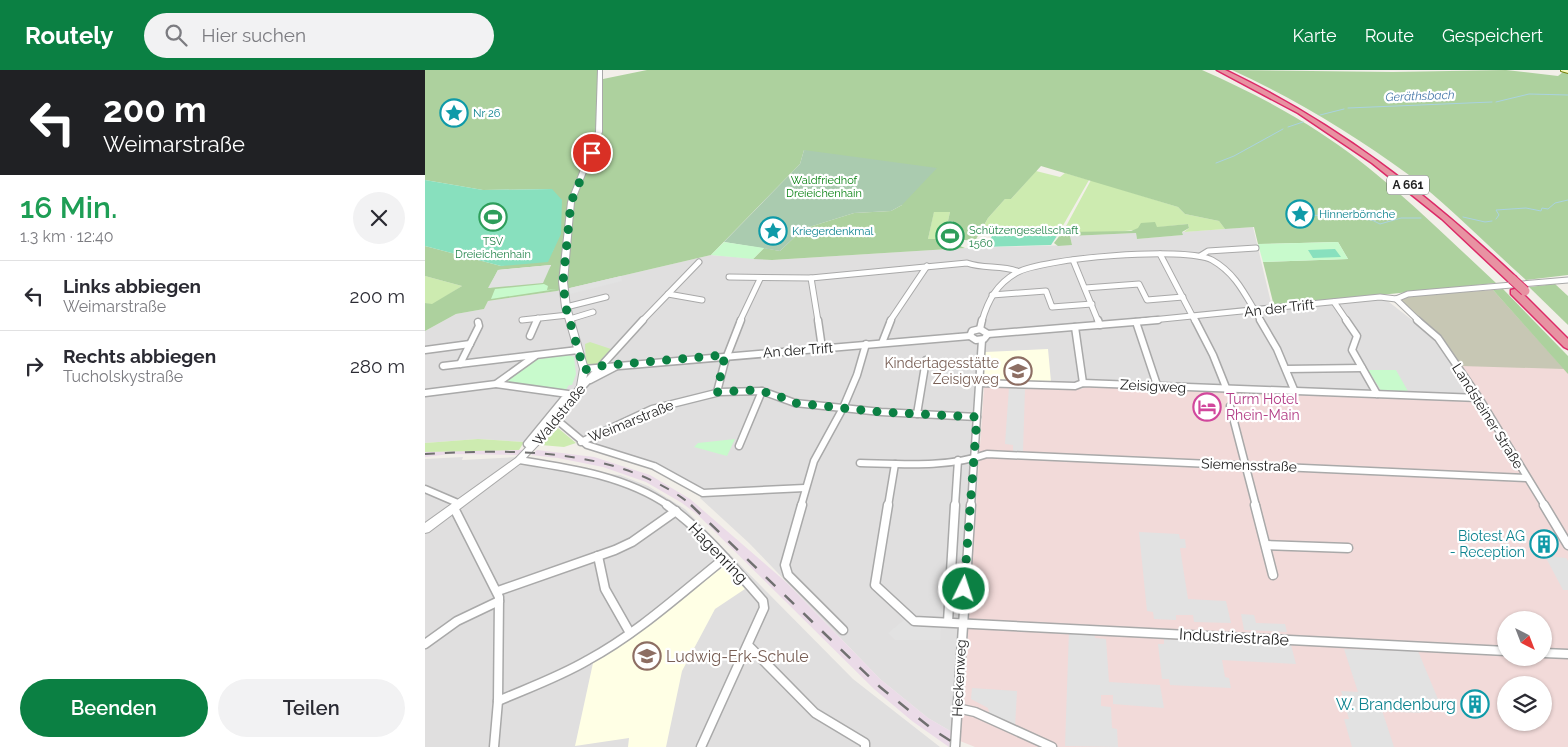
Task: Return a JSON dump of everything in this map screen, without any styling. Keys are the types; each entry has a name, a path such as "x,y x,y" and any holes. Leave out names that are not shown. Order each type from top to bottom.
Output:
{"highway":[{"name":"A 661","path":"1212,70 1286,106 1355,151 1421,204 1508,280"},
{"name":"A 661","path":"1220,70 1293,106 1361,150 1430,203 1520,292 1568,345"},
{"name":"A 661","path":"1520,292 1568,334"}],"main road":[{"path":"1563,70 1568,72"}],"street":[{"path":"579,390 584,370 568,314 563,282 569,213 574,193 599,132 600,74"},
{"path":"1200,256 1208,251 1256,248"},
{"path":"985,337 980,329 991,295 1000,283 1017,271 1043,263 1073,260 1183,253 1200,256 1220,263 1232,273 1286,369 1295,392"},
{"path":"1160,254 1194,317 1227,390"},
{"path":"1073,260 1100,325"},
{"name":"Waldstraße","path":"425,529 519,460 557,420 599,366 699,262"},
{"path":"729,277 760,279 811,278 967,263 983,267 1006,266 1017,271"},
{"path":"882,343 888,325 927,266"},
{"path":"811,278 822,348"},
{"path":"717,392 725,355 733,333 760,279"},
{"name":"An der Trift","path":"584,370 599,366 725,355 970,336 973,339 1075,327 1194,317 1380,297 1395,299 1408,294 1568,280"},
{"path":"1085,288 1139,284 1147,300 1183,297"},
{"path":"991,295 1046,291 1053,307 1091,304"},
{"path":"668,294 702,300"},
{"path":"568,314 606,297"},
{"name":"Landsteiner Straße","path":"1395,299 1438,338 1479,398 1526,478 1568,544"},
{"path":"1334,302 1357,336 1352,350 1377,394"},
{"path":"522,320 593,312"},
{"path":"530,336 537,318"},
{"path":"460,364 479,326 478,322"},
{"path":"1135,322 1157,385"},
{"path":"1075,327 1083,382"},
{"path":"970,336 972,331 980,329"},
{"name":"Heckenweg","path":"955,747 973,459 985,337"},
{"path":"425,350 470,344"},
{"path":"843,630 788,575 785,569 805,488 820,447 843,408 857,375 866,344"},
{"path":"443,366 578,350"},
{"path":"496,384 536,355"},
{"path":"917,414 926,360"},
{"name":"An der Trift","path":"579,390 599,374 625,364"},
{"path":"1286,369 1363,368"},
{"name":"Zeisigweg","path":"979,383 1075,386 1083,382 1227,390 1479,398"},
{"path":"425,393 496,384 568,394 527,444"},
{"path":"739,446 762,391"},
{"name":"Weimarstraße","path":"581,442 652,409 717,392 762,391 795,403 917,414 977,417"},
{"path":"1230,406 1273,575"},
{"path":"557,420 581,442 594,448 654,466 703,493 805,488"},
{"name":"Siemensstraße","path":"860,463 895,464 973,459 987,454 1526,478"},
{"name":"Hagenring","path":"519,460 609,478 649,494 676,511 725,558 765,604 701,747"},
{"path":"948,622 958,460"},
{"name":"Industriestraße","path":"895,464 875,585 915,621 1497,651"},
{"path":"425,489 457,506 498,591 498,701 494,747"},
{"path":"498,591 632,542 676,511"},
{"path":"1266,545 1348,548"},
{"path":"598,556 605,589 630,633"},
{"path":"498,701 571,669 630,633 725,558"},
{"path":"425,644 457,621 499,601"},
{"path":"748,644 815,713 865,744 865,747"},
{"path":"1553,653 1568,654"},
{"path":"957,708 975,712 1052,747"}],"shaded area":[{"path":"1253,227 1272,307 1380,295 1435,338 1474,395 1079,380 1079,383 976,381 952,732 928,718 880,679 749,543 700,498 705,490 655,464 595,446 585,441 562,419 540,443 478,439 425,443 425,331 456,314 484,309 488,301 557,291 711,255 772,260 965,248 1072,245 1070,236 1136,233 1137,239 1183,235 1182,232"},
{"path":"551,265 543,283 488,288 498,270"},
{"path":"621,276 622,281 570,294 570,288"},
{"path":"1493,290 1568,373 1568,747 975,747 960,741 984,387 1081,389 1087,386 1484,401 1442,338 1404,307 1402,300 1409,296"},
{"path":"1493,290 1564,369 1461,366 1442,338 1404,307 1402,300 1409,296"},
{"name":"Kindertagesstätte Zeisigweg","path":"1048,349 1051,382 990,380 984,377 985,352"},
{"path":"1009,387 1025,388 1023,452 1013,452 1013,445 1005,444"},
{"path":"525,450 520,455 450,454 425,457 425,452"},
{"path":"537,450 594,457 650,475 690,499 787,583 880,679 928,718 952,732 949,747 912,721 874,689 698,515 682,503 646,482 603,467 531,455"},
{"path":"463,457 462,460 518,457 509,464 620,475 648,486 685,509 853,679 940,747 425,747 425,459"},
{"path":"1139,532 1179,534 1180,539 1185,539 1186,548 1180,548 1188,599 1226,601 1231,623 1194,622 1193,615 1176,615 1176,620 1154,619 1153,612 1147,611"},
{"path":"1545,556 1566,558 1568,561 1568,590 1563,590"},
{"name":"Ludwig-Erk-Schule","path":"724,566 745,589 715,609 682,671 666,747 628,747 629,738 575,746 593,663 650,624"},
{"path":"1241,614 1254,615 1256,623 1285,624 1287,632 1244,630"},
{"path":"905,619 910,623 941,624 940,640 895,640 888,633"},
{"path":"1069,630 1094,631 1095,638 1106,639 1109,682 1160,685 1164,708 1113,704 1113,695 1101,695 1101,706 1111,707 1112,728 1117,729 1118,747 1065,746"},
{"path":"1164,639 1291,645 1296,664 1222,660 1225,677 1229,678 1231,688 1170,685 1169,679 1162,679 1158,644 1164,644"},
{"path":"1344,649 1418,651 1440,704 1418,704 1421,713 1400,712 1397,705 1380,704 1394,747 1352,747 1344,719 1349,719 1341,691 1358,692"},
{"path":"972,688 1017,691 1015,727 990,716 988,708 971,699"}],"green space":[{"path":"425,70 597,70 597,79 603,79 647,70 1202,70 1277,107 1343,148 1411,204 1496,283 1274,306 1263,262 1348,259 1338,242 1258,244 1254,227 1225,229 1219,221 1185,214 1178,207 1041,166 1011,199 1005,199 988,218 975,241 954,239 956,228 952,227 953,221 948,221 950,212 934,212 928,239 944,239 943,243 955,244 965,248 772,260 753,259 764,248 780,251 803,229 854,213 891,211 902,205 804,150 800,164 711,255 557,291 488,301 484,309 456,314 425,331 425,303 432,304 462,286 425,276 425,246 501,266 552,252 554,248 552,189 483,190 425,180","holes":["551,266 489,288 498,270"]},
{"path":"1232,70 1393,72 1506,70 1558,76 1563,72 1568,74 1568,275 1526,280 1439,200 1388,160 1345,131 1301,105"},
{"name":"Waldfriedhof Dreieichenhain","path":"804,150 937,168 902,205 891,211 854,213 803,229 780,251 724,242 800,164"},
{"path":"1036,171 1060,177 1065,173 1089,180 1057,236 980,233 988,218 1005,199 1011,199"},
{"name":"TSV Dreieichenhain","path":"425,180 483,190 552,189 562,200 561,234 548,262 501,266 425,246"},
{"path":"1091,180 1178,207 1185,214 1219,221 1225,229 1184,232 1189,228 1188,224 1107,233 1067,232 1064,230"},
{"path":"934,211 950,212 944,239 928,239"},
{"path":"1155,222 1157,227 1188,224 1189,228 1182,232 1183,235 1137,239 1136,233 1070,236 1072,245 1058,246 1054,243 1064,230 1067,232 1131,231 1138,228 1141,223"},
{"path":"993,235 1057,236 1051,245 984,247"},
{"path":"724,242 764,248 753,259 711,255"},
{"path":"1338,242 1348,259 1263,262 1258,244"},
{"path":"1335,249 1341,257 1313,258 1308,250"},
{"path":"425,276 462,286 432,305 425,303"},
{"path":"544,284 548,286 547,290 557,289 491,299 495,289"},
{"path":"1555,284 1568,296 1568,325 1529,287"},
{"path":"1503,289 1568,356 1568,374 1493,290"},
{"path":"590,342 611,349 596,365 586,367 585,344"},
{"path":"566,354 574,357 576,374 572,385 569,385 565,391 503,382 534,360"},
{"path":"1368,370 1396,370 1409,393 1382,392"},
{"path":"558,428 576,443 564,447 541,445"},
{"path":"478,439 524,442 519,450 425,452 425,443"},
{"path":"735,439 727,456 694,447 698,443"}],"waterway":[{"name":"Geräthsbach","path":"1496,102 1529,94 1568,95"},
{"name":"Geräthsbach","path":"1348,108 1492,102"},
{"name":"Geräthsbach","path":"1320,115 1344,109"},
{"name":"Geräthsbach","path":"1288,127 1303,122"},
{"name":"Geräthsbach","path":"1216,163 1234,156 1283,129"},
{"path":"1496,219 1499,215 1496,210 1526,208 1541,211 1542,208 1548,209 1555,203 1568,200"},
{"path":"1300,214 1372,220 1380,224 1401,218 1421,218"},
{"path":"1463,217 1485,222 1492,221"}],"railway":[{"path":"425,454 459,452 530,453 565,456 599,462 633,472 664,487 693,506"},
{"path":"691,505 880,687 932,729 960,747"}],"place":[{"name":"Nr 26","path":"454,113"},
{"name":"Hinnerbörnche","path":"1300,214"},
{"name":"TSV Dreieichenhain","path":"493,217"},
{"name":"Kriegerdenkmal","path":"773,231"},
{"name":"Schützengesellschaft 1560","path":"950,236"},
{"name":"Kindertagesstätte Zeisigweg","path":"1018,371"},
{"name":"Turm Hotel Rhein-Main","path":"1207,407"},
{"name":"Biotest AG - Reception","path":"1544,544"},
{"name":"Ludwig-Erk-Schule","path":"647,656"},
{"name":"W. Brandenburg","path":"1475,704"}],"route":[{"path":"592,153 571,202 563,282 566,308 584,370 599,366 725,355 717,392 754,390 774,394 795,403 881,412 977,417 964,589"}]}
